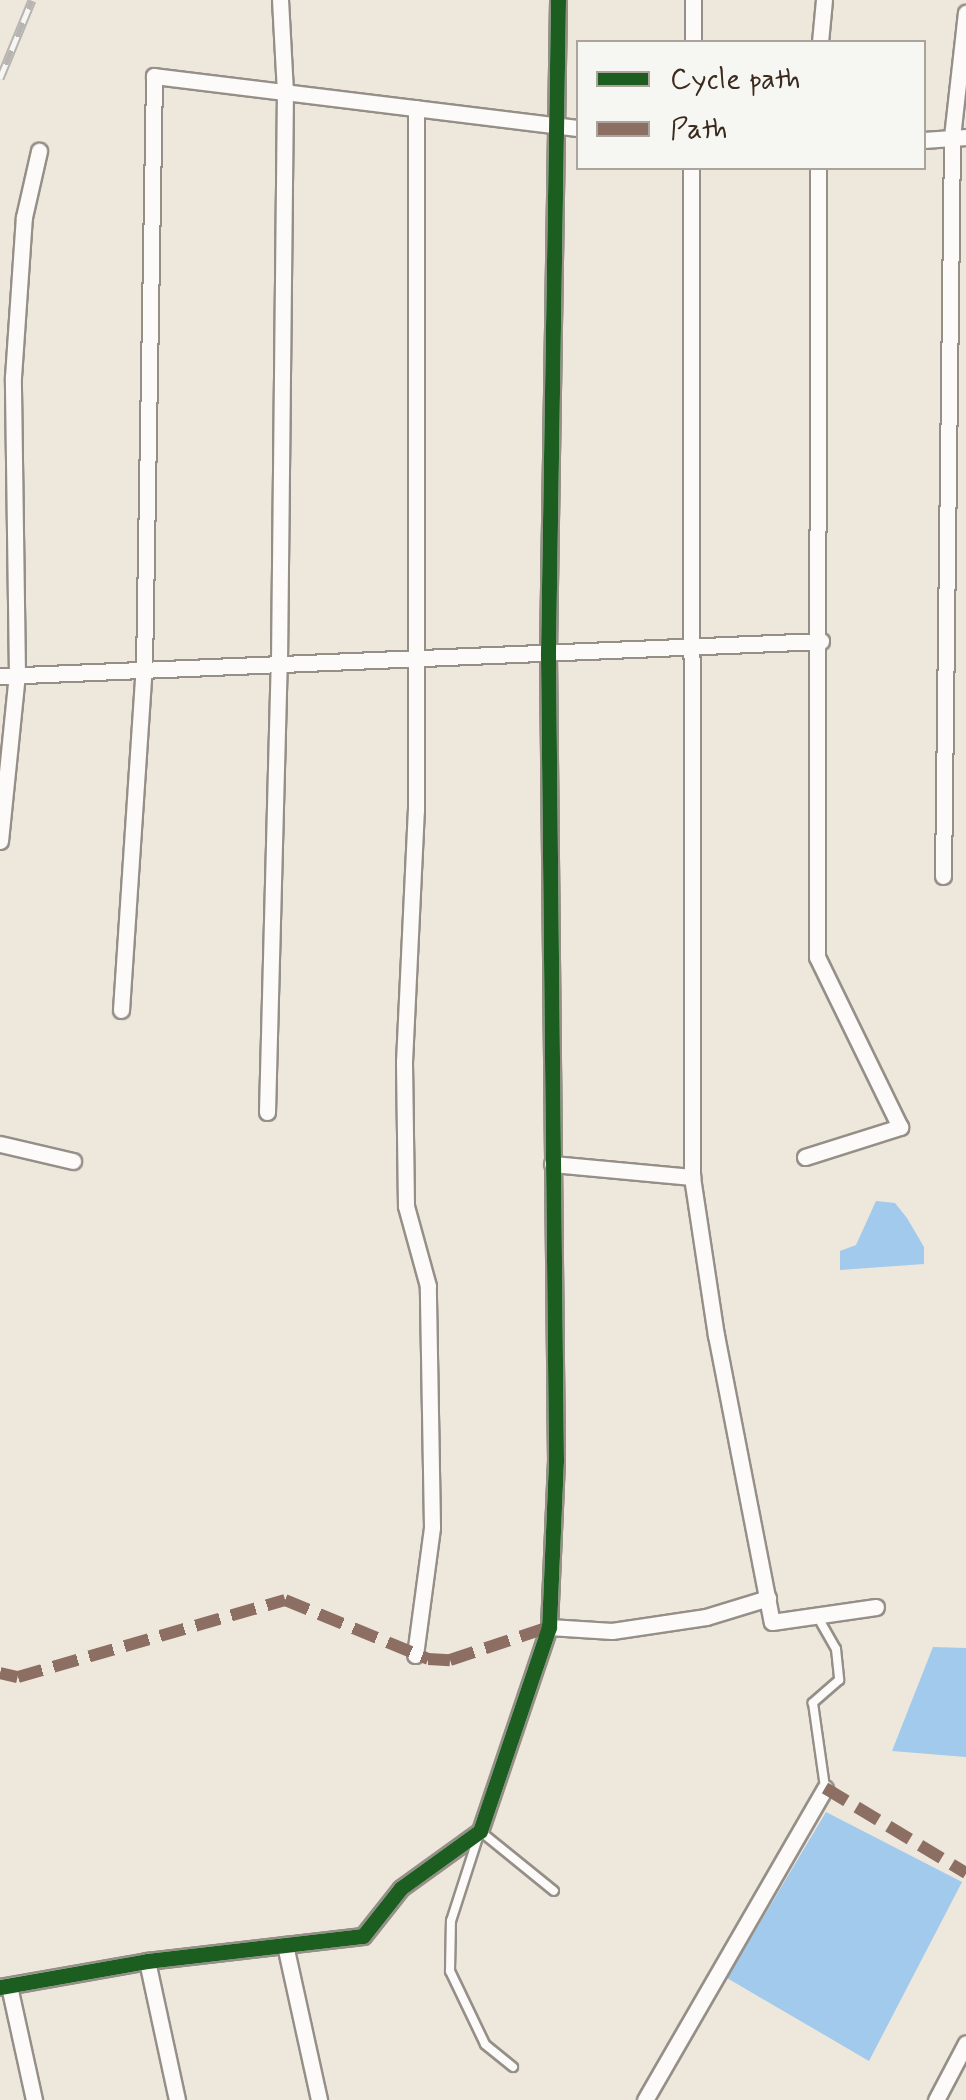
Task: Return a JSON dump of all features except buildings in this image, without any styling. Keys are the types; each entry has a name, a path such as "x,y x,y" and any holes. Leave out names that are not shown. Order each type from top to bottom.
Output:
{"street":[{"path":"267,1112 280,662 285,92 280,0"},
{"path":"34,2100 4,1986 147,1961 363,1936 401,1888 480,1832 549,1627 556,1460 548,652 551,124 558,0"},
{"path":"693,40 694,0"},
{"path":"820,40 824,0"},
{"path":"943,876 959,137 966,13"},
{"path":"121,1010 144,668 154,76 576,128"},
{"path":"416,108 406,1206 428,1286 432,1527 416,1656"},
{"path":"926,140 959,137"},
{"path":"0,841 8,676 13,377 24,217 39,151"},
{"path":"691,170 692,1177 772,1622 876,1607"},
{"path":"805,1157 900,1127 816,956 821,641 818,170"},
{"path":"8,676 821,641"},
{"path":"946,643 966,642"},
{"path":"0,1144 73,1161"},
{"path":"552,1164 692,1177"},
{"path":"549,1627 612,1631 706,1617 768,1598"},
{"path":"645,2100 826,1788"},
{"path":"285,1945 319,2100"},
{"path":"147,1961 178,2100"},
{"path":"936,2100 966,2043"}],"lane":[{"path":"816,1614 836,1648 840,1680 814,1704 826,1788"},
{"path":"512,2067 485,2044 450,1971 451,1921 480,1832 554,1890"}],"water":[{"path":"876,1201 895,1203 907,1218 924,1247 924,1264 840,1270 840,1251 856,1245"},
{"path":"933,1647 966,1648 966,1757 892,1751"},
{"path":"826,1812 962,1882 869,2061 727,1978"}],"railway":[{"path":"0,78 32,0"}],"marked path":[{"path":"0,1673 18,1677 285,1600 428,1659 450,1660 549,1627"},
{"path":"825,1788 966,1873"}],"cycle path":[{"path":"0,1987 147,1961 363,1936 401,1888 480,1831 549,1627 556,1460 548,652 558,0"}]}
